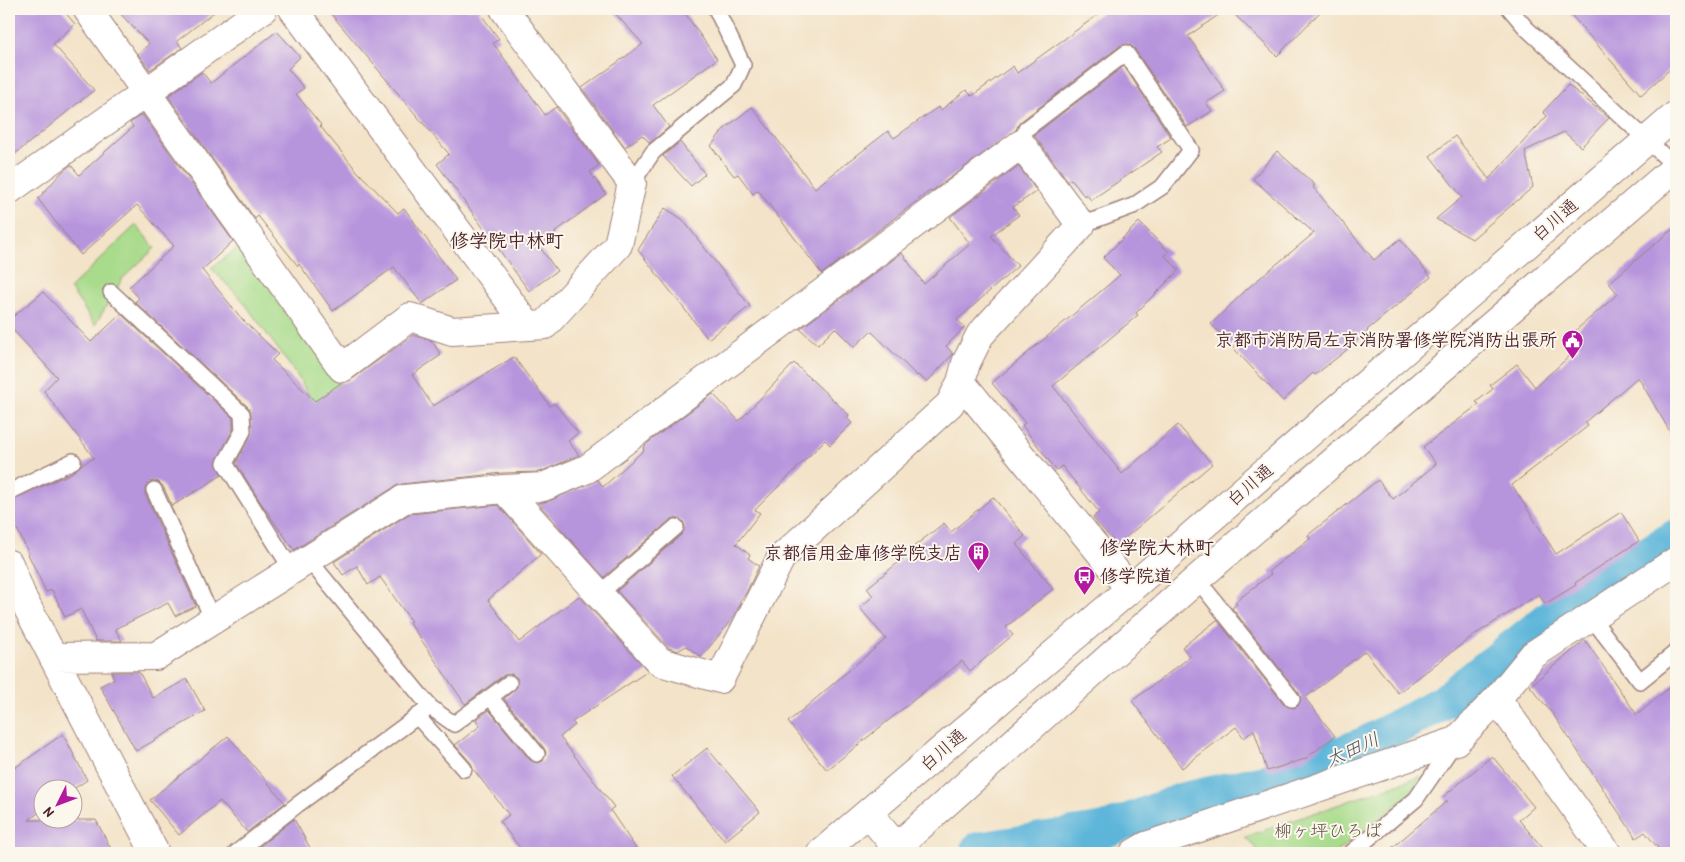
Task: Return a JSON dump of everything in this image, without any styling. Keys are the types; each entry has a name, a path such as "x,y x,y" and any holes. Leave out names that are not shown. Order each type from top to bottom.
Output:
{"street":[{"path":"87,9 342,368 410,317 452,330 545,324 618,245 632,183 504,9"},
{"path":"9,190 263,9"},
{"path":"293,9 528,326"},
{"name":"白川通","path":"821,853 1130,589 1676,115"},
{"path":"53,657 156,656 404,499 504,489 543,487 587,469 1021,144 1081,225 980,336 966,363 962,382 950,404 781,558 720,679 660,662 504,489"},
{"path":"868,814 896,851 1198,579 1676,167"},
{"path":"962,382 1130,589"},
{"path":"1134,853 1146,846 1456,741 1497,699 1533,655 1676,562"},
{"path":"9,564 23,598 155,853"},
{"path":"1497,699 1607,853"}],"lane":[{"path":"632,183 653,152 734,85 743,65 716,9"},
{"path":"1510,9 1526,28 1676,167"},
{"path":"1021,144 1026,129 1126,53 1191,150 1163,186 1133,206 1081,225"},
{"path":"111,292 242,414 243,431 225,462 300,565 430,707 454,724 510,683"},
{"path":"9,492 73,460"},
{"path":"154,490 213,620"},
{"path":"599,594 676,527"},
{"path":"1198,579 1292,699"},
{"path":"1591,617 1640,681 1676,653"},
{"path":"490,697 537,754"},
{"path":"236,853 297,804 430,707"},
{"path":"417,716 464,769"},
{"path":"1352,853 1416,799 1456,741"}],"green space":[{"path":"136,225 155,248 123,278 95,325 70,288"},
{"path":"241,246 344,390 320,414 298,377 243,301 211,268"},
{"name":"柳ヶ坪ひろば","path":"1421,776 1410,794 1335,853 1260,853 1245,837"}],"building":[{"path":"9,9 62,9 75,24 53,44 94,90 9,159"},
{"path":"116,9 218,9 177,41 182,48 150,70 138,54 149,44"},
{"path":"327,9 477,9 499,39 493,43 545,115 556,107 599,165 590,172 606,194 539,246 557,271 529,291 437,164 449,154"},
{"path":"611,9 682,9 717,59 653,105 669,127 650,143 642,135 625,147 582,88 643,44"},
{"path":"1106,9 1227,9 1188,36 1225,91 1206,103 1212,111 1187,127 1134,48 1129,44 1121,45 1020,122 1016,130 931,190 822,274 758,190 753,194 738,174 734,176 711,146 723,130 752,107 815,188 888,131 894,138 938,107 941,110 966,90 972,96 1013,66 1017,73"},
{"path":"1229,9 1323,9 1277,56"},
{"path":"1566,9 1676,9 1676,64 1641,95"},
{"path":"277,31 300,57 288,69 304,88 296,94 357,171 398,213 404,208 456,280 422,304 394,267 333,311 299,264 298,266 258,216 255,219 168,96 202,72 211,83"},
{"path":"1124,66 1171,138 1157,147 1162,152 1091,200 1086,194 1084,196 1071,179 1068,181 1034,135"},
{"path":"1568,85 1609,118 1581,147 1564,132 1525,151 1533,187 1472,239 1436,219 1462,197 1430,156 1455,136 1489,179 1547,116 1543,112"},
{"path":"142,114 233,241 202,270 242,319 278,354 272,360 315,401 341,383 351,380 413,335 432,341 441,355 412,375 433,406 514,357 550,406 554,403 578,433 568,441 579,455 540,472 502,473 396,486 294,550 236,463 251,435 251,413 249,408 135,302 139,298 129,287 174,246 137,205 81,255 38,199 62,172 71,165 79,175 133,127 130,123"},
{"path":"680,142 705,174 691,186 663,156"},
{"path":"1277,151 1315,185 1313,187 1374,260 1400,239 1431,277 1367,330 1343,353 1315,375 1313,373 1283,401 1211,324 1248,288 1314,233 1253,179"},
{"path":"1018,166 1037,191 1013,207 1019,215 991,236 1018,266 957,320 965,327 946,346 953,354 927,382 917,376 871,331 854,347 835,328 818,345 800,329 902,253 924,284 970,244 950,217"},
{"path":"665,208 682,219 750,306 708,339 638,250"},
{"path":"1139,222 1169,252 1165,256 1179,270 1136,313 1138,315 1053,386 1122,474 1178,425 1212,464 1117,545 1093,518 1099,512 1062,466 1056,470 1022,425 1025,423 992,383 1120,275 1103,258"},
{"path":"1676,226 1676,442 1638,377 1585,422 1588,426 1512,485 1556,554 1621,512 1639,541 1545,604 1539,594 1474,635 1398,693 1365,651 1305,698 1335,736 1305,759 1267,771 1254,730 1244,738 1236,727 1182,768 1132,701 1190,657 1182,647 1217,620 1285,705 1293,708 1298,706 1301,698 1299,693 1232,608 1237,604 1235,602 1271,574 1269,571 1310,539 1308,535 1378,480 1393,499 1436,464 1423,447 1479,404 1476,402 1493,389 1490,385 1517,364 1535,387 1580,347 1569,336 1618,294 1609,283"},
{"path":"43,292 91,342 121,314 233,418 233,429 216,463 222,475 172,506 163,486 159,482 150,482 145,489 145,494 196,606 175,616 168,603 115,629 122,641 96,641 81,609 65,617 52,590 46,592 9,512 9,501 72,473 81,465 94,458 44,391 57,377 9,326 9,320"},
{"path":"794,363 849,415 847,418 852,423 830,445 825,440 755,510 760,513 736,544 750,555 748,558 759,566 746,593 739,602 741,603 734,616 721,633 701,657 686,646 678,651 669,648 617,591 682,534 685,526 683,521 675,518 670,520 604,577 538,503 549,501 598,480 603,487 644,450 643,448 650,441 713,394 739,421"},
{"path":"993,497 1025,536 1016,544 1053,589 1006,627 1013,635 970,671 962,661 827,770 788,722 886,639 860,608 873,596 867,588 905,557 903,555 944,523 951,532"},
{"path":"498,505 541,554 488,600 519,642 579,596 648,671 572,722 575,725 560,737 614,807 610,810 639,853 524,853 500,822 509,815 473,769 471,763 455,745 480,726 476,720 489,710 530,760 538,763 543,761 546,753 544,748 504,699 517,687 517,678 512,674 504,675 465,704 380,577 368,585 357,566 343,575 334,562 409,514"},
{"path":"1585,640 1637,715 1676,682 1676,853 1662,853 1645,832 1636,838 1555,717 1530,686"},
{"path":"111,672 139,672 153,698 187,679 205,711 136,751 100,686 114,679"},
{"path":"63,734 87,780 82,783 82,780 32,780 32,818 29,820 32,820 32,830 82,830 82,820 96,820 113,853 9,853 9,772"},
{"path":"228,736 285,803 247,832 220,801 179,835 150,800"},
{"path":"707,748 760,812 725,841 672,776"},
{"path":"1492,756 1534,807 1519,820 1547,853 1386,853 1447,801 1443,797"},
{"path":"294,819 313,853 265,853 259,847"}],"waterway":[{"name":"太田川","path":"978,850 1105,830 1184,800 1277,779 1366,744 1445,701 1577,597 1676,537"}],"place":[{"name":"京都市消防局左京消防署修学院消防出張所","path":"1573,359"},
{"name":"京都信用金庫修学院支店","path":"978,572"},
{"name":"修学院道","path":"1084,595"}],"district":[{"name":"修学院中林町","path":"507,240"},
{"name":"修学院大林町","path":"1157,547"}]}
